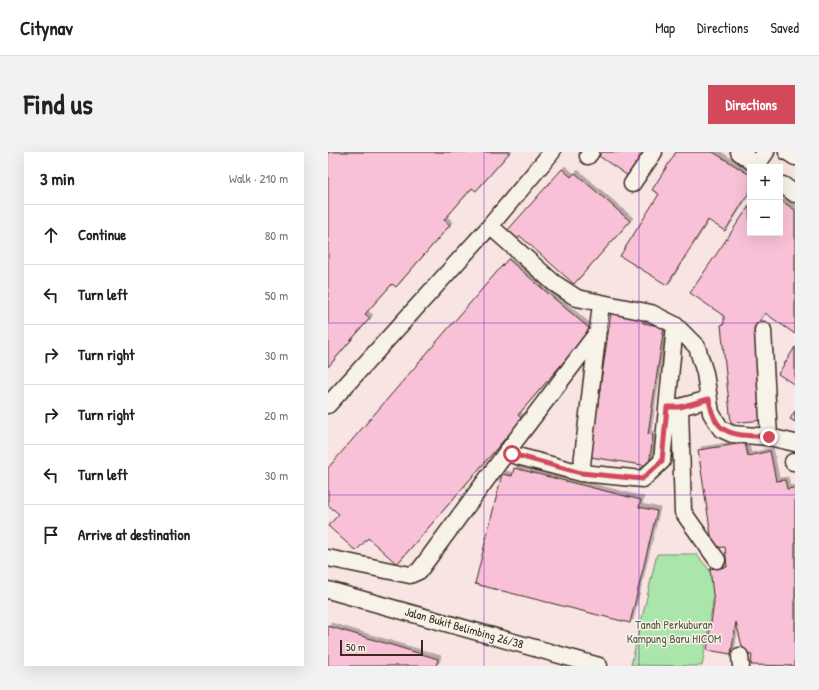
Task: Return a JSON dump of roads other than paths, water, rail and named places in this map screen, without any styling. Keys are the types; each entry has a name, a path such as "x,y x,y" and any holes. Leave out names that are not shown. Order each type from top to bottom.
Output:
{"street":[{"path":"328,405 490,226 552,152"},
{"path":"632,184 654,152"},
{"path":"739,152 758,163 766,152"},
{"path":"490,226 554,283 577,298 651,313 675,325 697,347 705,373 711,413 721,429 732,434 769,437 795,443"},
{"path":"581,473 601,304"},
{"path":"675,325 673,407 683,512 716,560"},
{"path":"763,330 769,437"},
{"path":"328,558 410,575 419,571 598,332"},
{"path":"673,407 709,399"},
{"path":"506,453 581,473 642,479 662,461 673,407"},
{"name":"Jalan Bukit Belimbing 26/38","path":"328,590 599,666"}],"park label":[{"name":"Tanah Perkuburan Kampung Baru HICOM","path":"674,632"}]}
